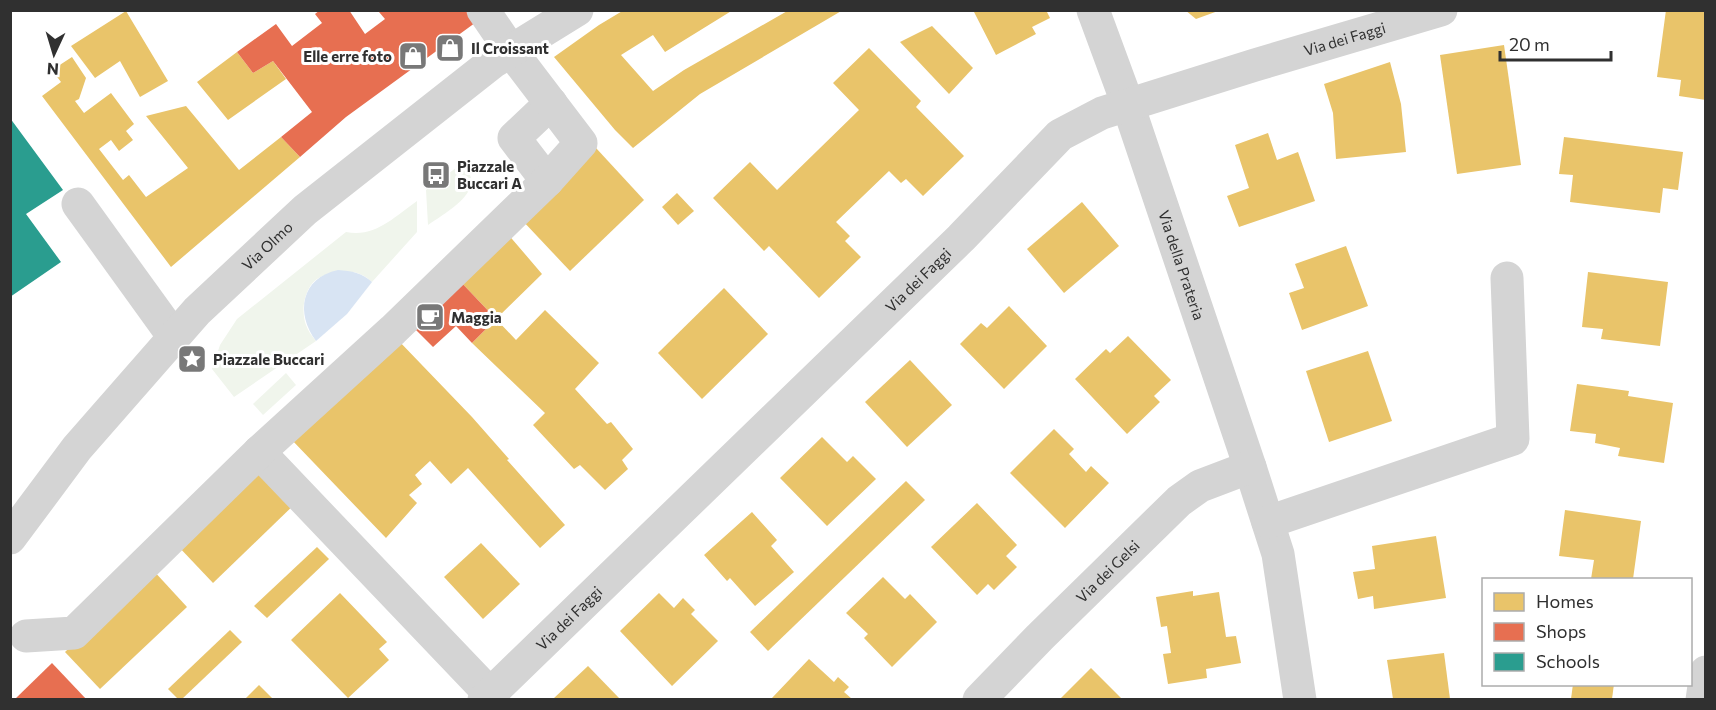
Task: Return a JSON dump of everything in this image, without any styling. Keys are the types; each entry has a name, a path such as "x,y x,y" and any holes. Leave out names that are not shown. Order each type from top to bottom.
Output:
{"street":[{"path":"16,636 74,633 259,452 393,330 548,181 581,143 483,10"},
{"name":"Via Olmo","path":"10,538 77,448 197,311 305,210 493,62 578,10"},
{"name":"Via della Prateria","path":"1093,10 1128,105 1278,554 1300,699"},
{"name":"Via dei Faggi","path":"487,697 961,238 1060,135 1102,113 1441,10"},
{"path":"548,181 514,138 551,103"},
{"path":"78,204 174,337"},
{"path":"1268,522 1514,439 1507,278"},
{"path":"259,452 487,697"},
{"name":"Via dei Gelsi","path":"979,699 1179,501 1200,486 1250,467"},
{"path":"1702,699 1706,672"}],"shaded area":[{"path":"460,165 470,175 469,190 458,204 428,225 426,190"},
{"path":"417,201 417,232 372,282 360,274 351,272 328,274 317,279 308,290 304,304 304,319 316,341 234,397 212,369 220,345 237,319 346,232 366,232 375,229"},
{"path":"286,373 296,385 263,415 253,404"}],"water":[{"path":"338,270 356,273 372,282 347,314 316,341 305,319 305,298 316,281"}],"building: Homes":[{"path":"624,10 733,10 665,52 653,35 621,55 653,91 684,70 789,10 843,10 700,94 633,148 554,57"},
{"path":"973,10 1046,10 1050,18 1032,27 1036,34 996,55"},
{"path":"1185,10 1218,10 1218,11 1196,19"},
{"path":"1666,10 1706,10 1706,100 1679,96 1681,80 1657,77"},
{"path":"126,11 168,81 140,97 120,61 95,78 71,46"},
{"path":"932,26 973,68 949,94 900,42"},
{"path":"1504,45 1521,165 1457,174 1440,55"},
{"path":"869,48 921,101 916,107 964,156 923,196 906,179 901,183 889,171 836,222 850,236 845,241 861,257 819,298 769,246 764,251 713,198 750,162 777,190 859,110 833,83"},
{"path":"237,52 253,73 273,61 286,79 228,120 197,82"},
{"path":"72,57 86,78 79,99 75,101 84,113 111,93 134,124 126,131 133,140 119,151 111,140 99,149 123,180 129,175 146,197 188,168 146,116 186,106 239,170 281,137 300,157 171,267 42,96 61,82 52,70"},
{"path":"1390,62 1401,104 1406,152 1336,159 1333,113 1324,84"},
{"path":"1268,133 1277,160 1298,152 1315,201 1239,227 1227,196 1249,188 1235,145"},
{"path":"1564,137 1683,152 1678,190 1663,188 1660,213 1570,202 1573,175 1559,174"},
{"path":"596,148 644,200 570,271 521,219"},
{"path":"677,193 694,211 678,225 662,207"},
{"path":"1082,202 1119,246 1064,293 1027,249"},
{"path":"507,233 542,274 496,319 458,279"},
{"path":"1346,246 1368,306 1302,330 1289,293 1304,288 1295,264"},
{"path":"1588,272 1668,282 1660,346 1601,339 1603,329 1582,327"},
{"path":"724,288 768,334 702,399 658,353"},
{"path":"1009,306 1047,346 1004,389 960,344 981,323 987,328"},
{"path":"545,310 599,363 575,389 607,424 611,422 633,449 622,460 628,469 605,490 580,465 574,469 533,425 545,413 472,343 496,319 516,340"},
{"path":"1128,336 1171,380 1154,396 1160,402 1127,434 1075,379 1106,349 1110,353"},
{"path":"396,338 472,417 565,525 540,548 468,468 451,484 430,461 415,475 422,484 409,495 417,503 386,538 290,438"},
{"path":"1368,351 1392,421 1329,442 1306,371"},
{"path":"910,360 952,405 907,447 865,402"},
{"path":"1577,384 1629,391 1628,396 1673,403 1664,463 1618,456 1620,448 1595,443 1596,434 1570,431"},
{"path":"1054,429 1074,449 1069,454 1086,472 1091,466 1109,483 1065,528 1010,473"},
{"path":"822,437 847,462 853,456 876,479 827,526 780,478"},
{"path":"265,462 300,499 213,583 177,545"},
{"path":"906,481 925,500 768,651 750,632"},
{"path":"977,503 1017,545 1006,556 1017,567 994,590 988,584 977,595 931,547"},
{"path":"1565,510 1641,521 1633,578 1591,578 1594,560 1559,556"},
{"path":"752,512 777,540 771,546 794,572 755,606 730,578 727,581 704,555"},
{"path":"1436,536 1446,598 1374,609 1373,596 1358,599 1353,572 1375,569 1372,546"},
{"path":"481,543 520,584 483,619 444,577"},
{"path":"317,547 329,559 267,618 254,606"},
{"path":"152,569 187,607 100,689 65,652"},
{"path":"883,577 905,599 910,594 937,622 892,667 864,638 868,634 846,613"},
{"path":"1193,591 1193,596 1219,592 1226,637 1236,636 1241,663 1206,669 1207,678 1168,684 1163,654 1171,653 1167,626 1161,627 1156,597"},
{"path":"340,593 387,642 379,649 389,660 348,698 291,640"},
{"path":"659,593 674,608 683,598 695,610 691,614 718,641 672,686 620,631"},
{"path":"230,630 242,642 182,699 178,699 168,689"},
{"path":"1444,653 1450,699 1393,699 1387,660"},
{"path":"809,659 834,682 838,677 849,687 844,692 852,699 772,698"},
{"path":"588,666 620,699 553,699"},
{"path":"1091,668 1122,699 1060,699"},
{"path":"259,685 273,699 245,699"},
{"path":"1573,686 1614,686 1612,699 1571,699"}],"building: Shops":[{"path":"320,10 349,10 365,34 385,19 379,12 381,10 472,10 479,20 346,117 300,157 281,137 312,112 273,61 253,73 237,52 276,24 292,46 322,23 315,14"},
{"path":"458,279 496,319 472,343 456,326 433,347 410,324"},
{"path":"52,663 87,700 14,700"}],"building: Schools":[{"path":"10,118 63,190 26,214 61,262 10,297"}],"place":[{"name":"Il Croissant","path":"450,48"},
{"name":"Elle erre foto","path":"413,56"},
{"name":"Piazzale Buccari A","path":"436,175"},
{"name":"Maggia","path":"430,317"},
{"name":"Piazzale Buccari","path":"192,359"}]}
